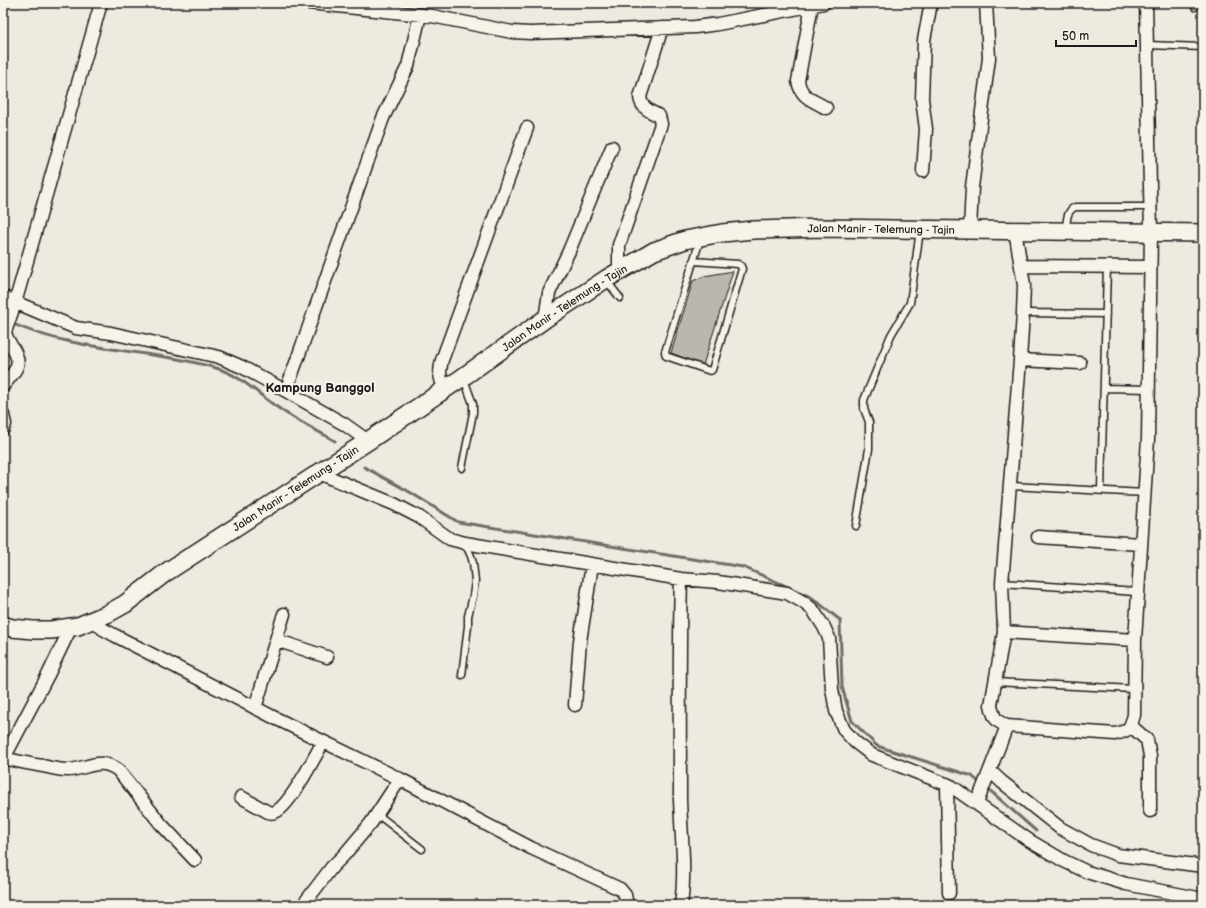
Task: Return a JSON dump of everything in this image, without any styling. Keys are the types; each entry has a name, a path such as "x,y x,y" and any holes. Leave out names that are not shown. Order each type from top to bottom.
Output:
{"main road":[{"name":"Jalan Manir - Telemung - Tajin","path":"3,625 12,628 33,630 51,630 78,626 126,604 177,565 368,441 546,319 654,251 684,240 701,236 753,230 821,228 1203,233"}],"street":[{"path":"3,386 17,368 18,362 17,355 6,337 6,332 101,3"},
{"path":"309,3 432,16 512,32 530,33 695,27 718,24 824,3"},
{"path":"923,171 926,128 922,99 924,40 931,3"},
{"path":"970,230 972,187 989,58 986,3"},
{"path":"1015,230 1024,285 1023,312 1002,583 1004,632 991,705 993,716 998,723 1007,726 1115,734 1126,731 1131,726 1134,715 1137,592 1147,454 1150,207 1146,3"},
{"path":"812,5 798,82 803,95 826,108"},
{"path":"286,390 383,118 408,66 420,15"},
{"path":"613,276 619,245 661,124 659,116 644,107 641,103 640,97 662,28"},
{"path":"445,389 439,370 442,360 527,128"},
{"path":"546,319 549,293 569,251 612,147"},
{"path":"1022,266 1150,267"},
{"path":"3,297 15,305 76,328 111,333 219,357 286,390 344,424 368,441"},
{"path":"1020,360 1080,363"},
{"path":"3,415 5,424 3,429"},
{"path":"319,473 394,504 419,517 450,539 465,543 681,579 718,582 787,593 803,602 824,626 829,638 832,689 836,711 844,730 855,742 872,755 947,784 977,803 1030,841 1064,861 1087,872 1126,884 1203,899"},
{"path":"1038,537 1140,544"},
{"path":"575,705 580,641 592,565"},
{"path":"681,579 679,651 680,814 684,876 681,905"},
{"path":"255,708 284,614"},
{"path":"93,620 114,635 255,708 400,779 531,848 620,889 625,895 627,905"},
{"path":"71,627 48,675 3,759 60,770 72,770 98,763 111,765 118,770 161,824 195,860"},
{"path":"1004,632 1135,640"},
{"path":"276,640 327,657"},
{"path":"977,803 1007,726"},
{"path":"1131,726 1147,740 1150,756 1150,811"},
{"path":"241,797 268,812 273,813 277,811 295,791 323,742"},
{"path":"989,774 1002,782 1060,828 1092,845 1118,855 1203,866"},
{"path":"303,905 332,867 344,855 377,814 400,779"},
{"path":"947,784 949,893"}],"lane":[{"path":"1147,45 1203,47"},
{"path":"1066,231 1068,212 1075,207 1150,207"},
{"path":"856,526 869,449 869,422 864,409 864,400 891,335 910,302 920,229"},
{"path":"693,261 738,264 742,269 712,370 710,371 664,355 693,261 701,236"},
{"path":"1101,490 1107,267"},
{"path":"613,276 620,298"},
{"path":"1023,312 1106,314"},
{"path":"462,468 473,409 473,404 463,377"},
{"path":"1104,388 1148,389"},
{"path":"1010,486 1145,492"},
{"path":"462,675 468,616 475,581 473,563 465,543"},
{"path":"1002,583 1137,592"},
{"path":"995,682 1134,689"},
{"path":"377,814 422,848"}],"building":[{"path":"733,271 703,365 671,353 693,281 704,276"}],"waterway":[{"path":"11,323 36,333 62,340 165,357 225,371 241,380 291,416 335,441"},
{"path":"364,467 408,491 458,522 743,567 811,597 840,620 842,687 852,721 877,746 972,776 981,784"},
{"path":"986,787 1036,831"}],"district":[{"name":"Kampung Banggol","path":"320,387"}]}
